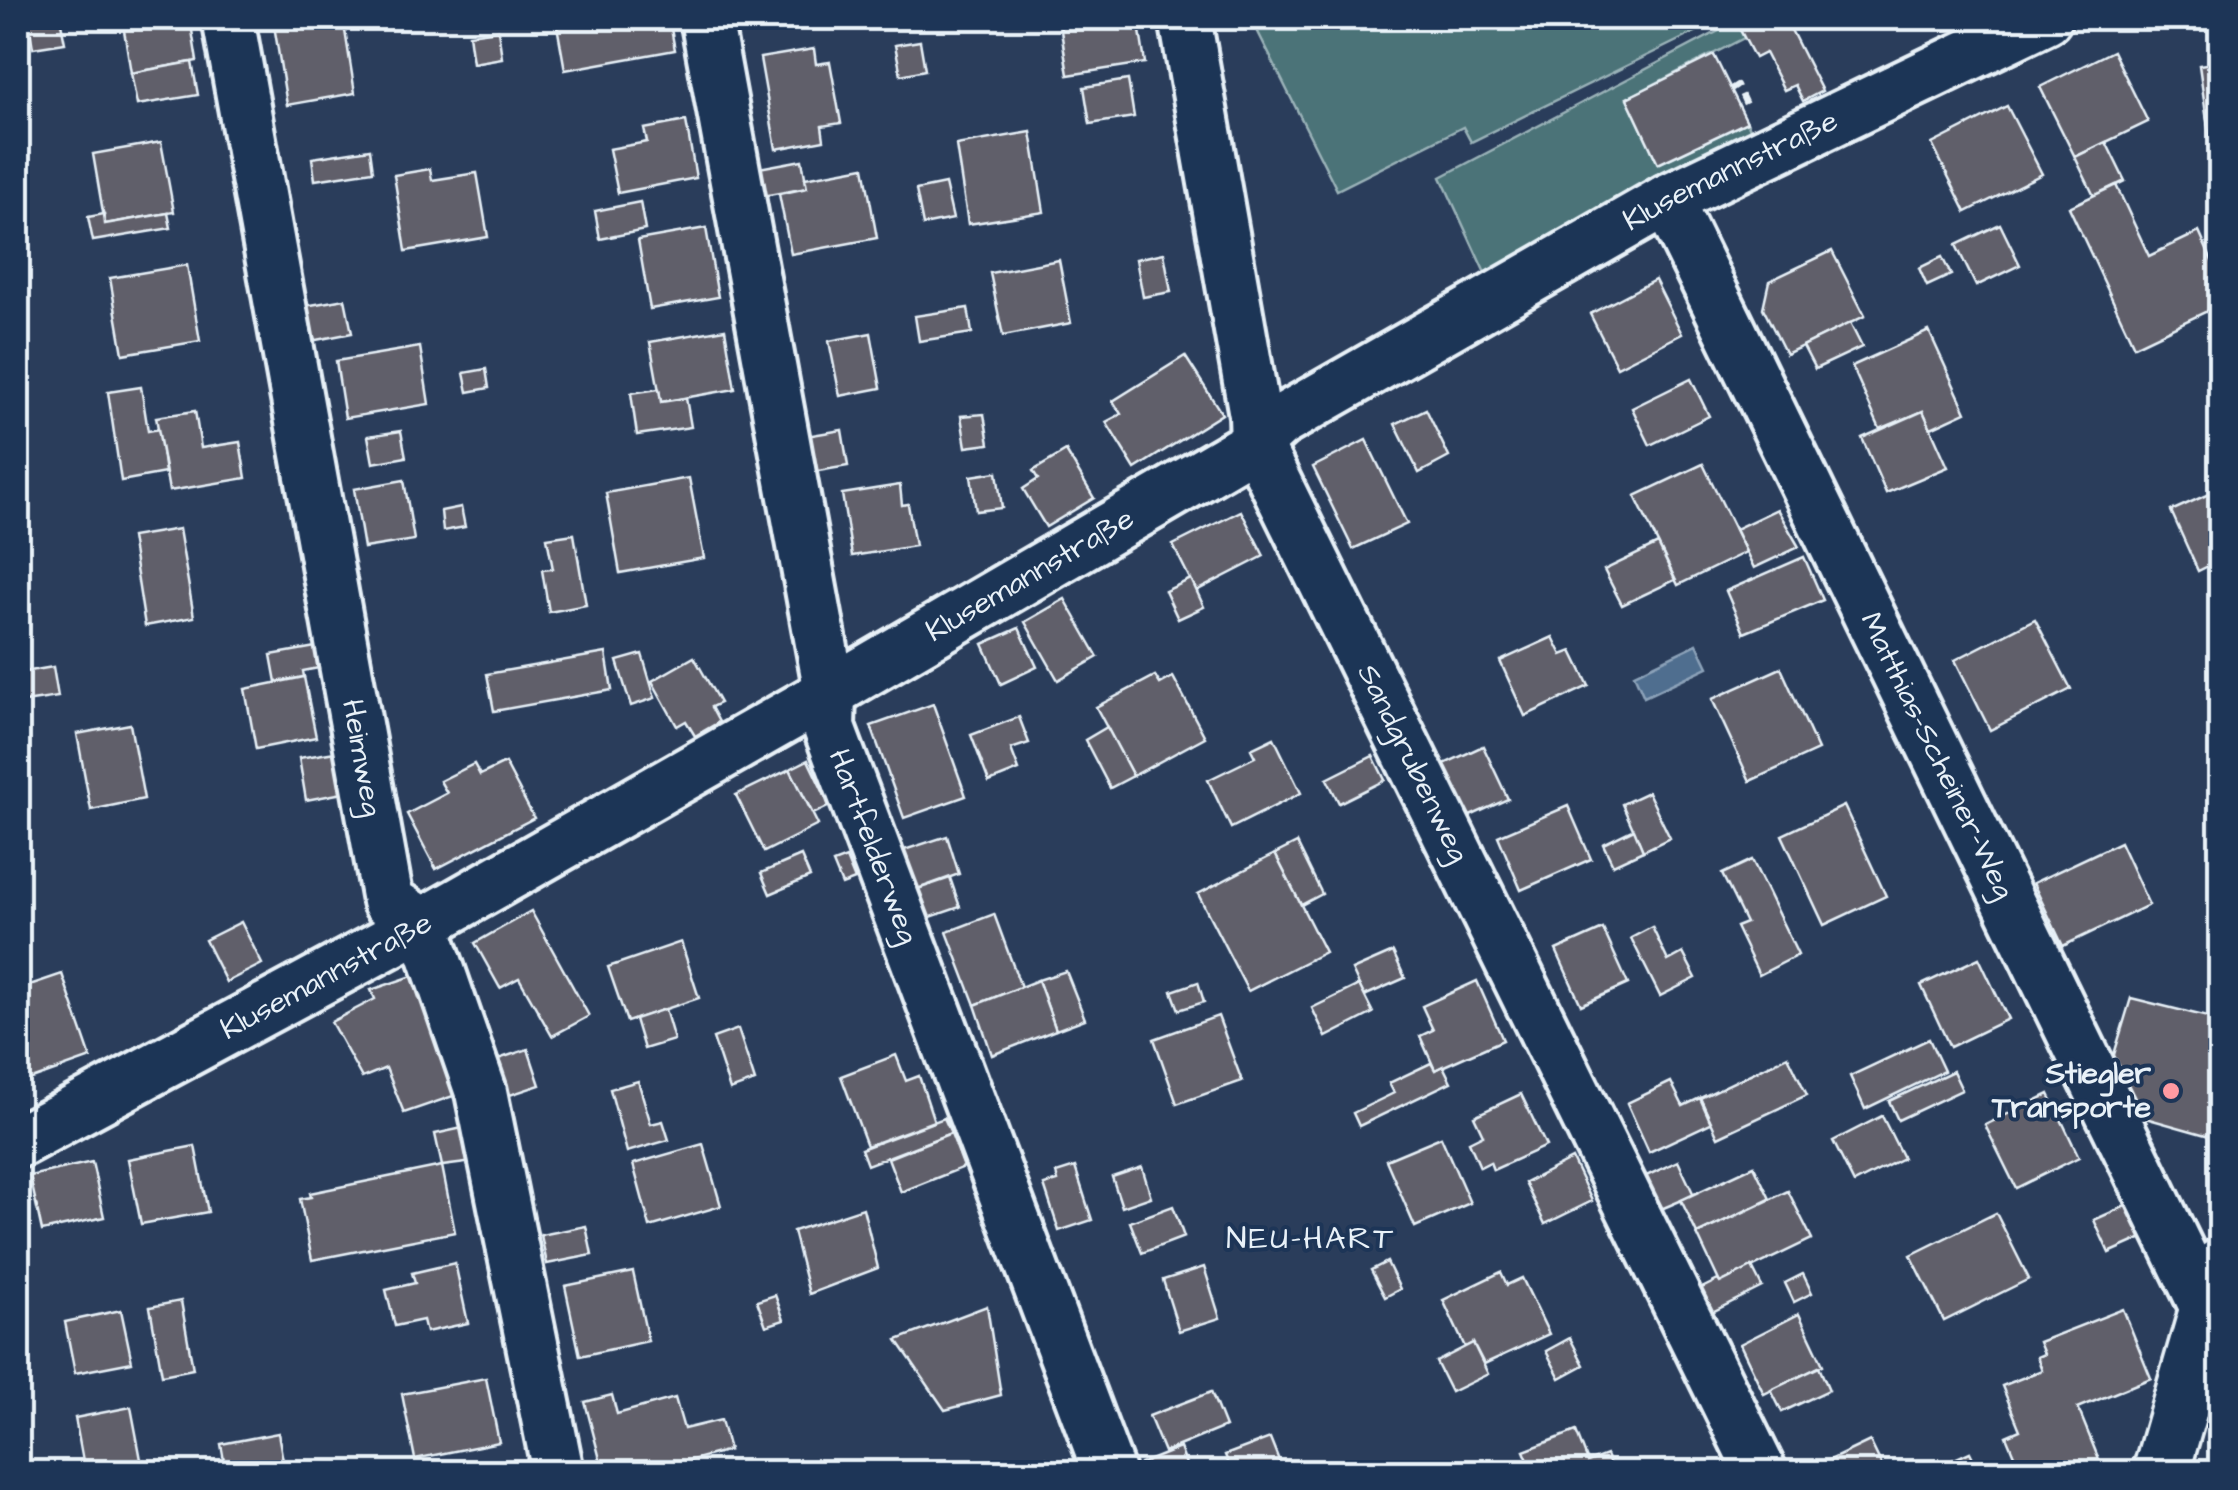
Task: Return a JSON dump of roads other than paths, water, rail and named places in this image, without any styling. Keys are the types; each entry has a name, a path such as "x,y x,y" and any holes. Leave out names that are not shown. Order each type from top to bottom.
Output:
{"main road":[{"path":"2162,1472 2214,1289"}],"street":[{"name":"Heimweg","path":"228,18 388,902 423,924"},
{"name":"Hartfelderweg","path":"706,18 830,692 829,728 1109,1472"},
{"name":"Sandgrubenweg","path":"1184,18 1255,415 1256,443 1761,1472"},
{"name":"Klusemannstraße","path":"18,1142 423,924 830,692 1256,443 1280,422 1668,200 2046,18"},
{"name":"Matthias-Scheiner-Weg","path":"1668,200 2214,1289"},
{"path":"423,924 482,1092 558,1472"}],"water":[{"path":"1697,644 1708,667 1644,697 1634,674"}],"place":[{"name":"Stiegler Transporte","path":"2171,1091"}],"district":[{"name":"NEU-HART","path":"1311,1238"}]}
